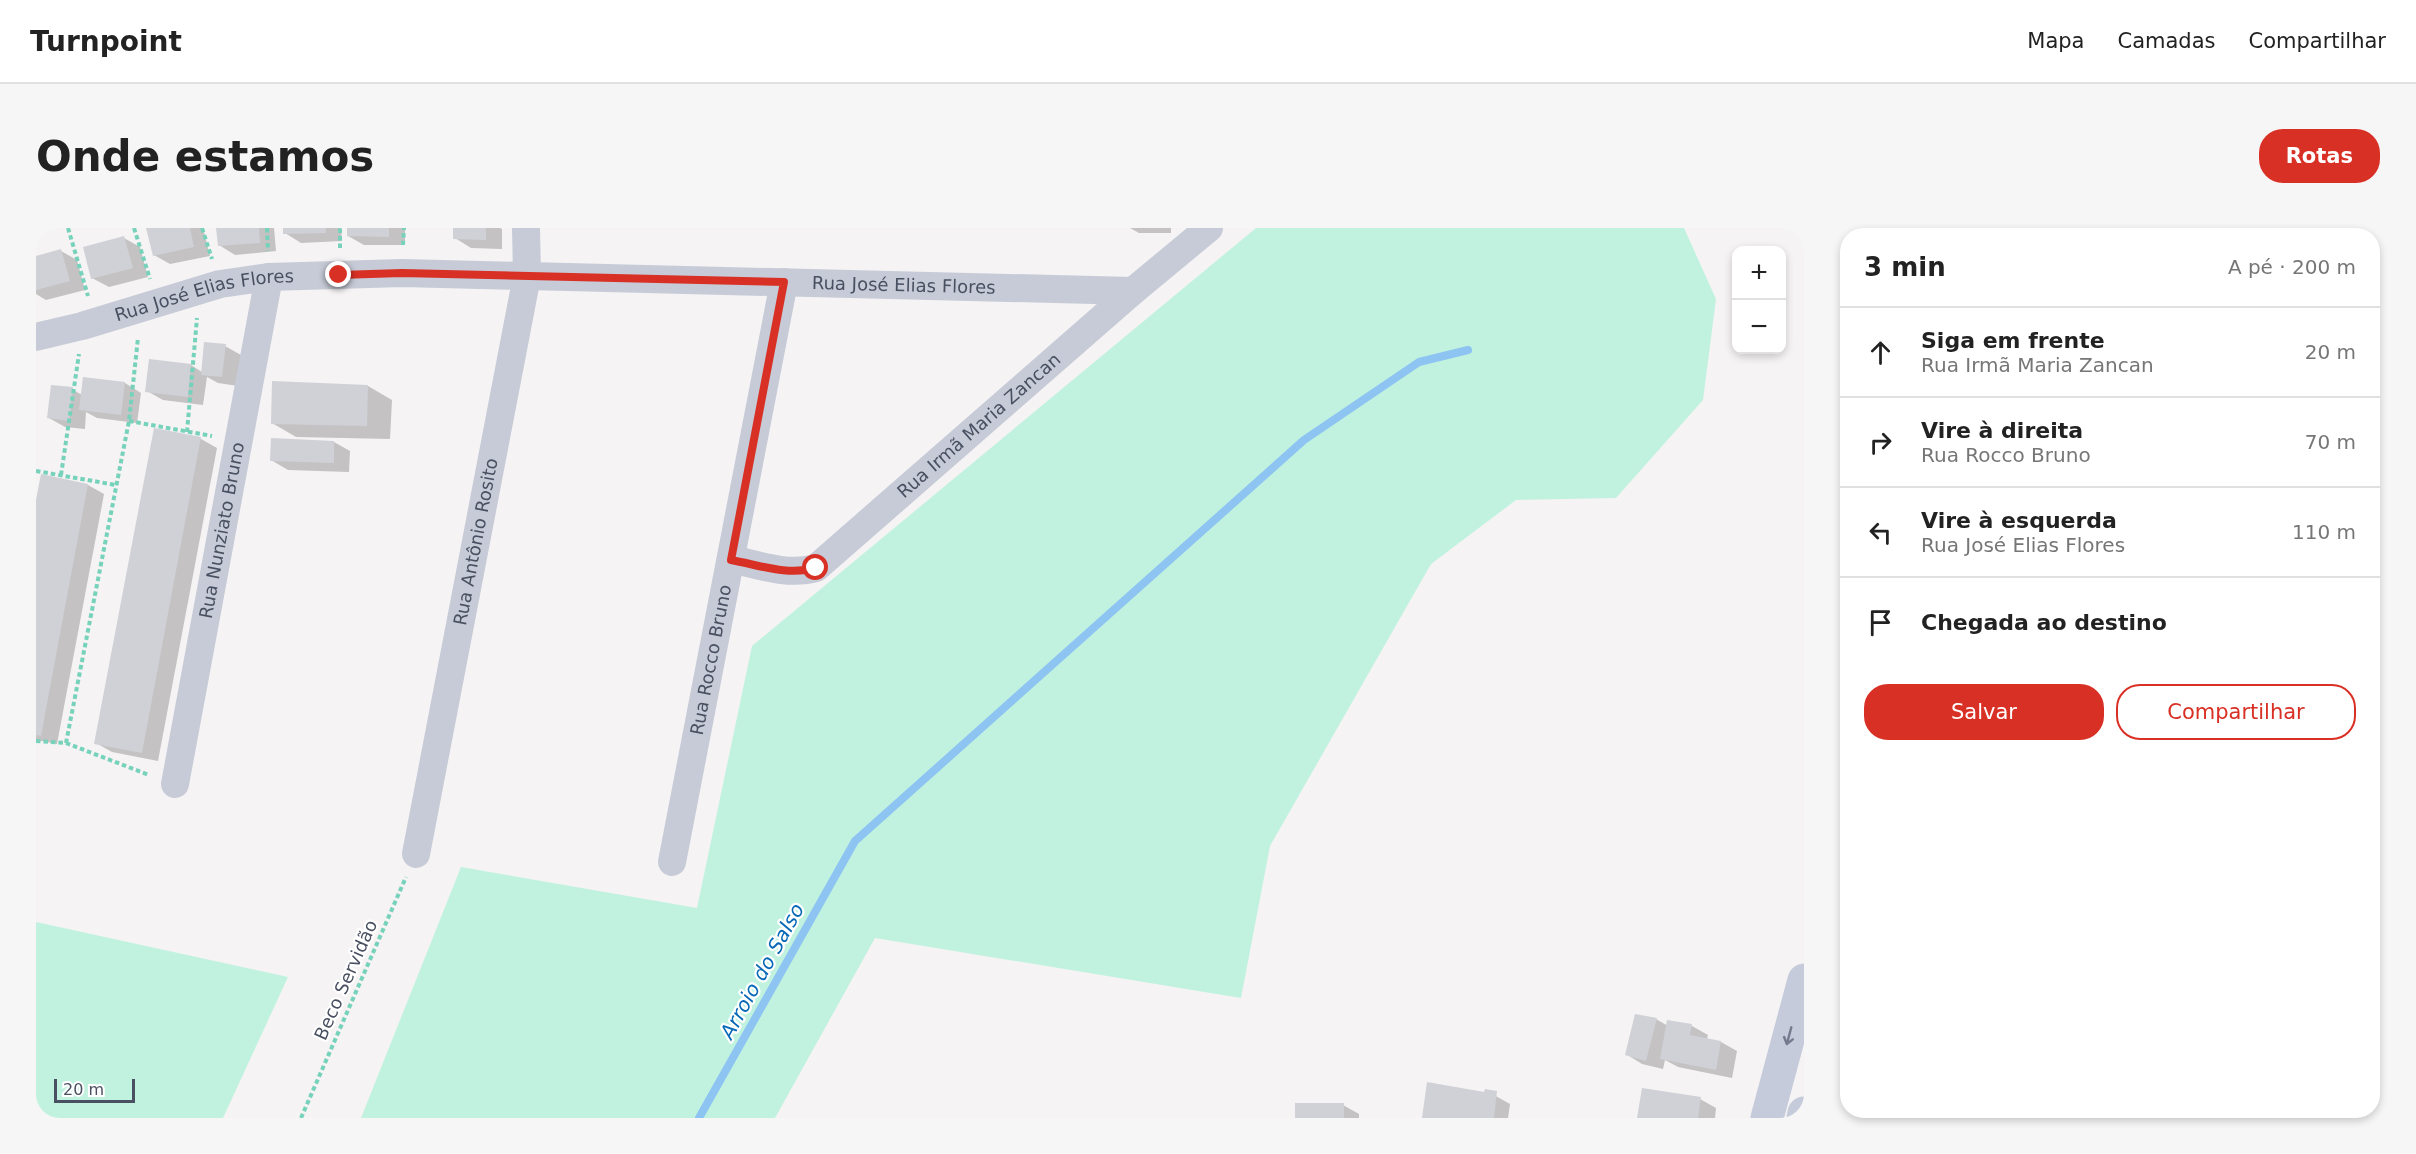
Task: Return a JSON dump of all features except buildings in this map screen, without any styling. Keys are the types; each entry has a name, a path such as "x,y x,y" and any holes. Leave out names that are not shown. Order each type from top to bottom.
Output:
{"main road":[{"path":"1767,1118 1804,980"},
{"path":"1803,1118 1804,1113"}],"street":[{"name":"Rua Antônio Rosito","path":"417,854 527,276 526,228"},
{"name":"Rua Irmã Maria Zancan","path":"731,560 788,572 803,572 816,568 1133,291 1209,228"},
{"name":"Rua José Elias Flores","path":"36,337 89,324 220,284 269,277 402,273 1133,291"},
{"name":"Rua Nunziato Bruno","path":"175,784 269,277"},
{"name":"Rua Rocco Bruno","path":"672,862 784,282"}],"path":[{"path":"61,475 89,324 68,228"},
{"path":"66,743 129,421 149,305 134,228"},
{"path":"187,432 200,290"},
{"path":"129,421 239,441"},
{"path":"36,471 116,485"},
{"path":"36,741 66,743 175,784"},
{"name":"Beco Servidão","path":"301,1118 417,854"}],"green space":[{"path":"1256,228 1684,228 1716,299 1703,400 1616,498 1516,500 1431,564 1270,846 1241,998 875,938 775,1118 361,1118 461,867 697,908 752,646"},
{"path":"36,922 288,977 223,1118 36,1118"}],"waterway":[{"name":"Arroio do Salso","path":"699,1118 855,841 1304,440 1419,362 1468,350"}],"route":[{"path":"339,275 402,273 784,282 731,560 788,572 803,572 816,568"}]}
